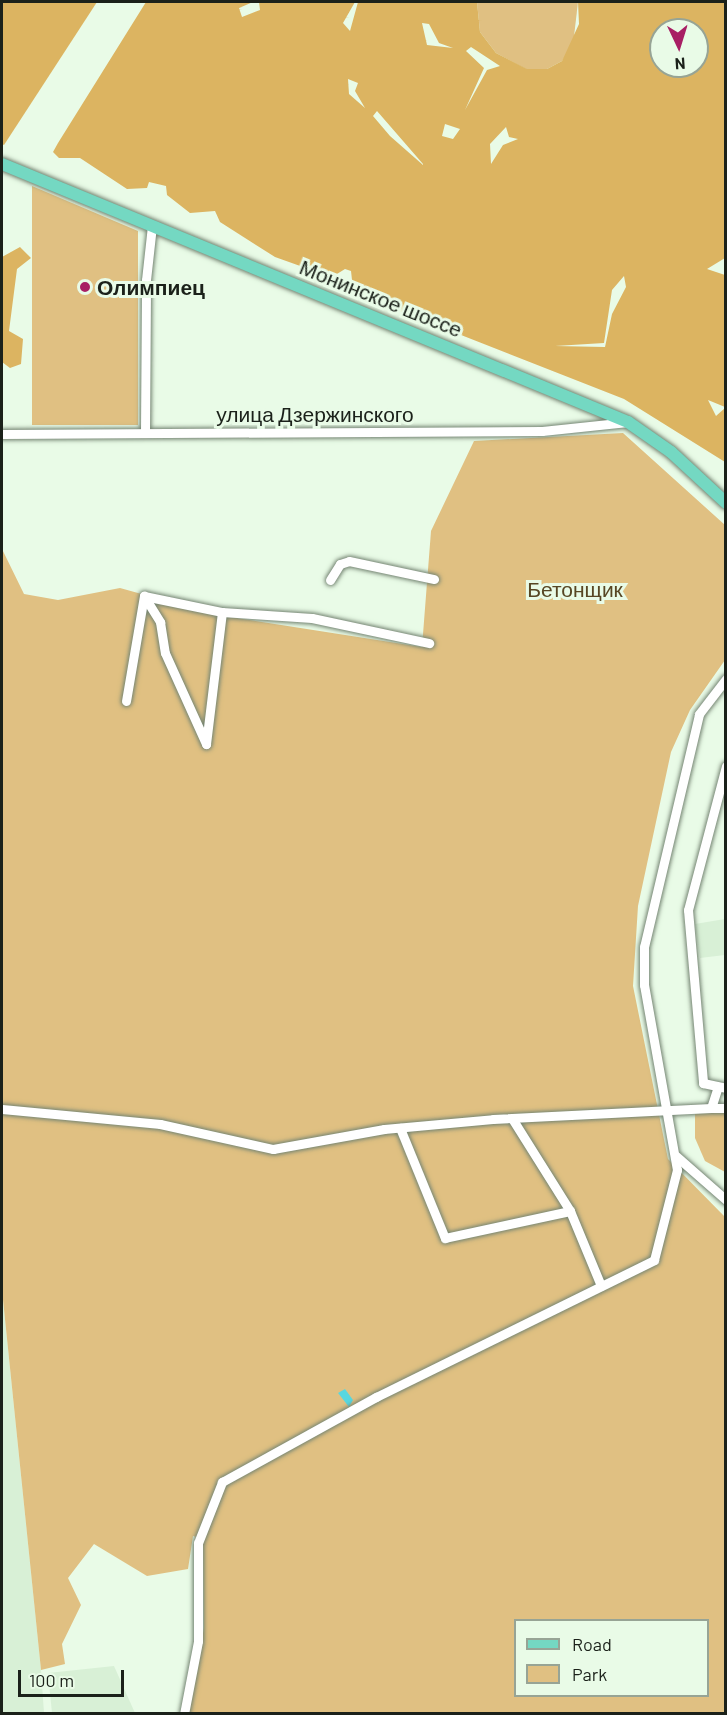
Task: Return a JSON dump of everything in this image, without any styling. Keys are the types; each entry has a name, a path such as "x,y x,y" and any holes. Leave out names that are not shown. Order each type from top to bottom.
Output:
{"main road":[{"name":"Монинское шоссе","path":"2,164 628,422 671,452 726,503"}],"street":[{"path":"145,433 146,280 152,226"},
{"path":"590,428 602,423 604,411"},
{"name":"улица Дзержинского","path":"2,434 590,428 628,422"},
{"path":"330,580 340,564 349,561 434,579"},
{"path":"144,596 160,622 165,653 206,744 222,612"},
{"path":"144,596 222,612 312,618 429,643"},
{"path":"126,701 144,596"},
{"path":"184,1713 198,1641 198,1543 222,1482 376,1397 654,1260 672,1206 676,1156 644,985 644,947 699,714 726,679"},
{"path":"711,1108 721,1089 703,1083 688,910 726,766"},
{"path":"2,1109 160,1124 273,1149 400,1128 666,1108 726,1108"},
{"path":"513,1120 570,1211 601,1286"},
{"path":"400,1128 445,1238 570,1211"},
{"path":"676,1156 726,1200"}],"shaded area":[{"path":"2,2 97,2 4,145 2,144"},
{"path":"146,2 253,2 239,8 242,17 260,10 259,2 355,2 343,23 350,31 358,2 477,2 480,32 496,53 527,69 547,69 562,61 579,24 578,2 725,2 725,258 707,269 725,275 725,407 708,400 716,416 725,408 725,462 624,399 400,311 372,296 352,280 351,271 345,269 324,282 317,272 275,257 220,222 215,211 190,213 167,195 166,186 149,182 147,188 127,189 80,158 59,158 53,152","holes":["422,23 429,24 439,43 453,48 427,45","471,47 500,66 487,70 465,110 484,68 466,51","348,79 358,83 355,91 365,108 349,94","377,111 423,165 390,136 373,116","445,124 460,129 453,139 442,136","506,127 509,137 518,139 503,145 491,164 490,144","624,276 626,287 612,314 605,347 555,346 604,343 612,290"]},
{"path":"20,247 31,258 17,269 9,331 23,339 21,364 10,368 2,362 2,257"},
{"path":"725,919 725,955 700,958 695,924"},
{"path":"2,1290 41,1670 44,1713 2,1714"},
{"path":"114,1666 135,1713 52,1713 48,1673"}],"green space":[{"path":"477,2 578,2 573,45 562,61 547,69 526,69 496,53 480,32"},
{"name":"Олимпиец","path":"32,186 138,231 138,425 32,425"},
{"name":"Бетонщик","path":"623,433 725,525 725,660 690,710 671,752 638,906 633,986 668,1159 725,1217 725,1713 188,1713 204,1628 203,1539 193,1536 188,1569 147,1576 94,1544 68,1578 81,1605 62,1644 65,1664 41,1670 2,1290 2,549 24,594 58,600 120,588 217,615 422,647 431,531 474,441"},
{"path":"725,1108 725,1172 705,1161 695,1138 695,1114"}],"water":[{"path":"345,1389 353,1400 349,1407 338,1393"}],"place":[{"name":"Олимпиец","path":"85,287"}]}
